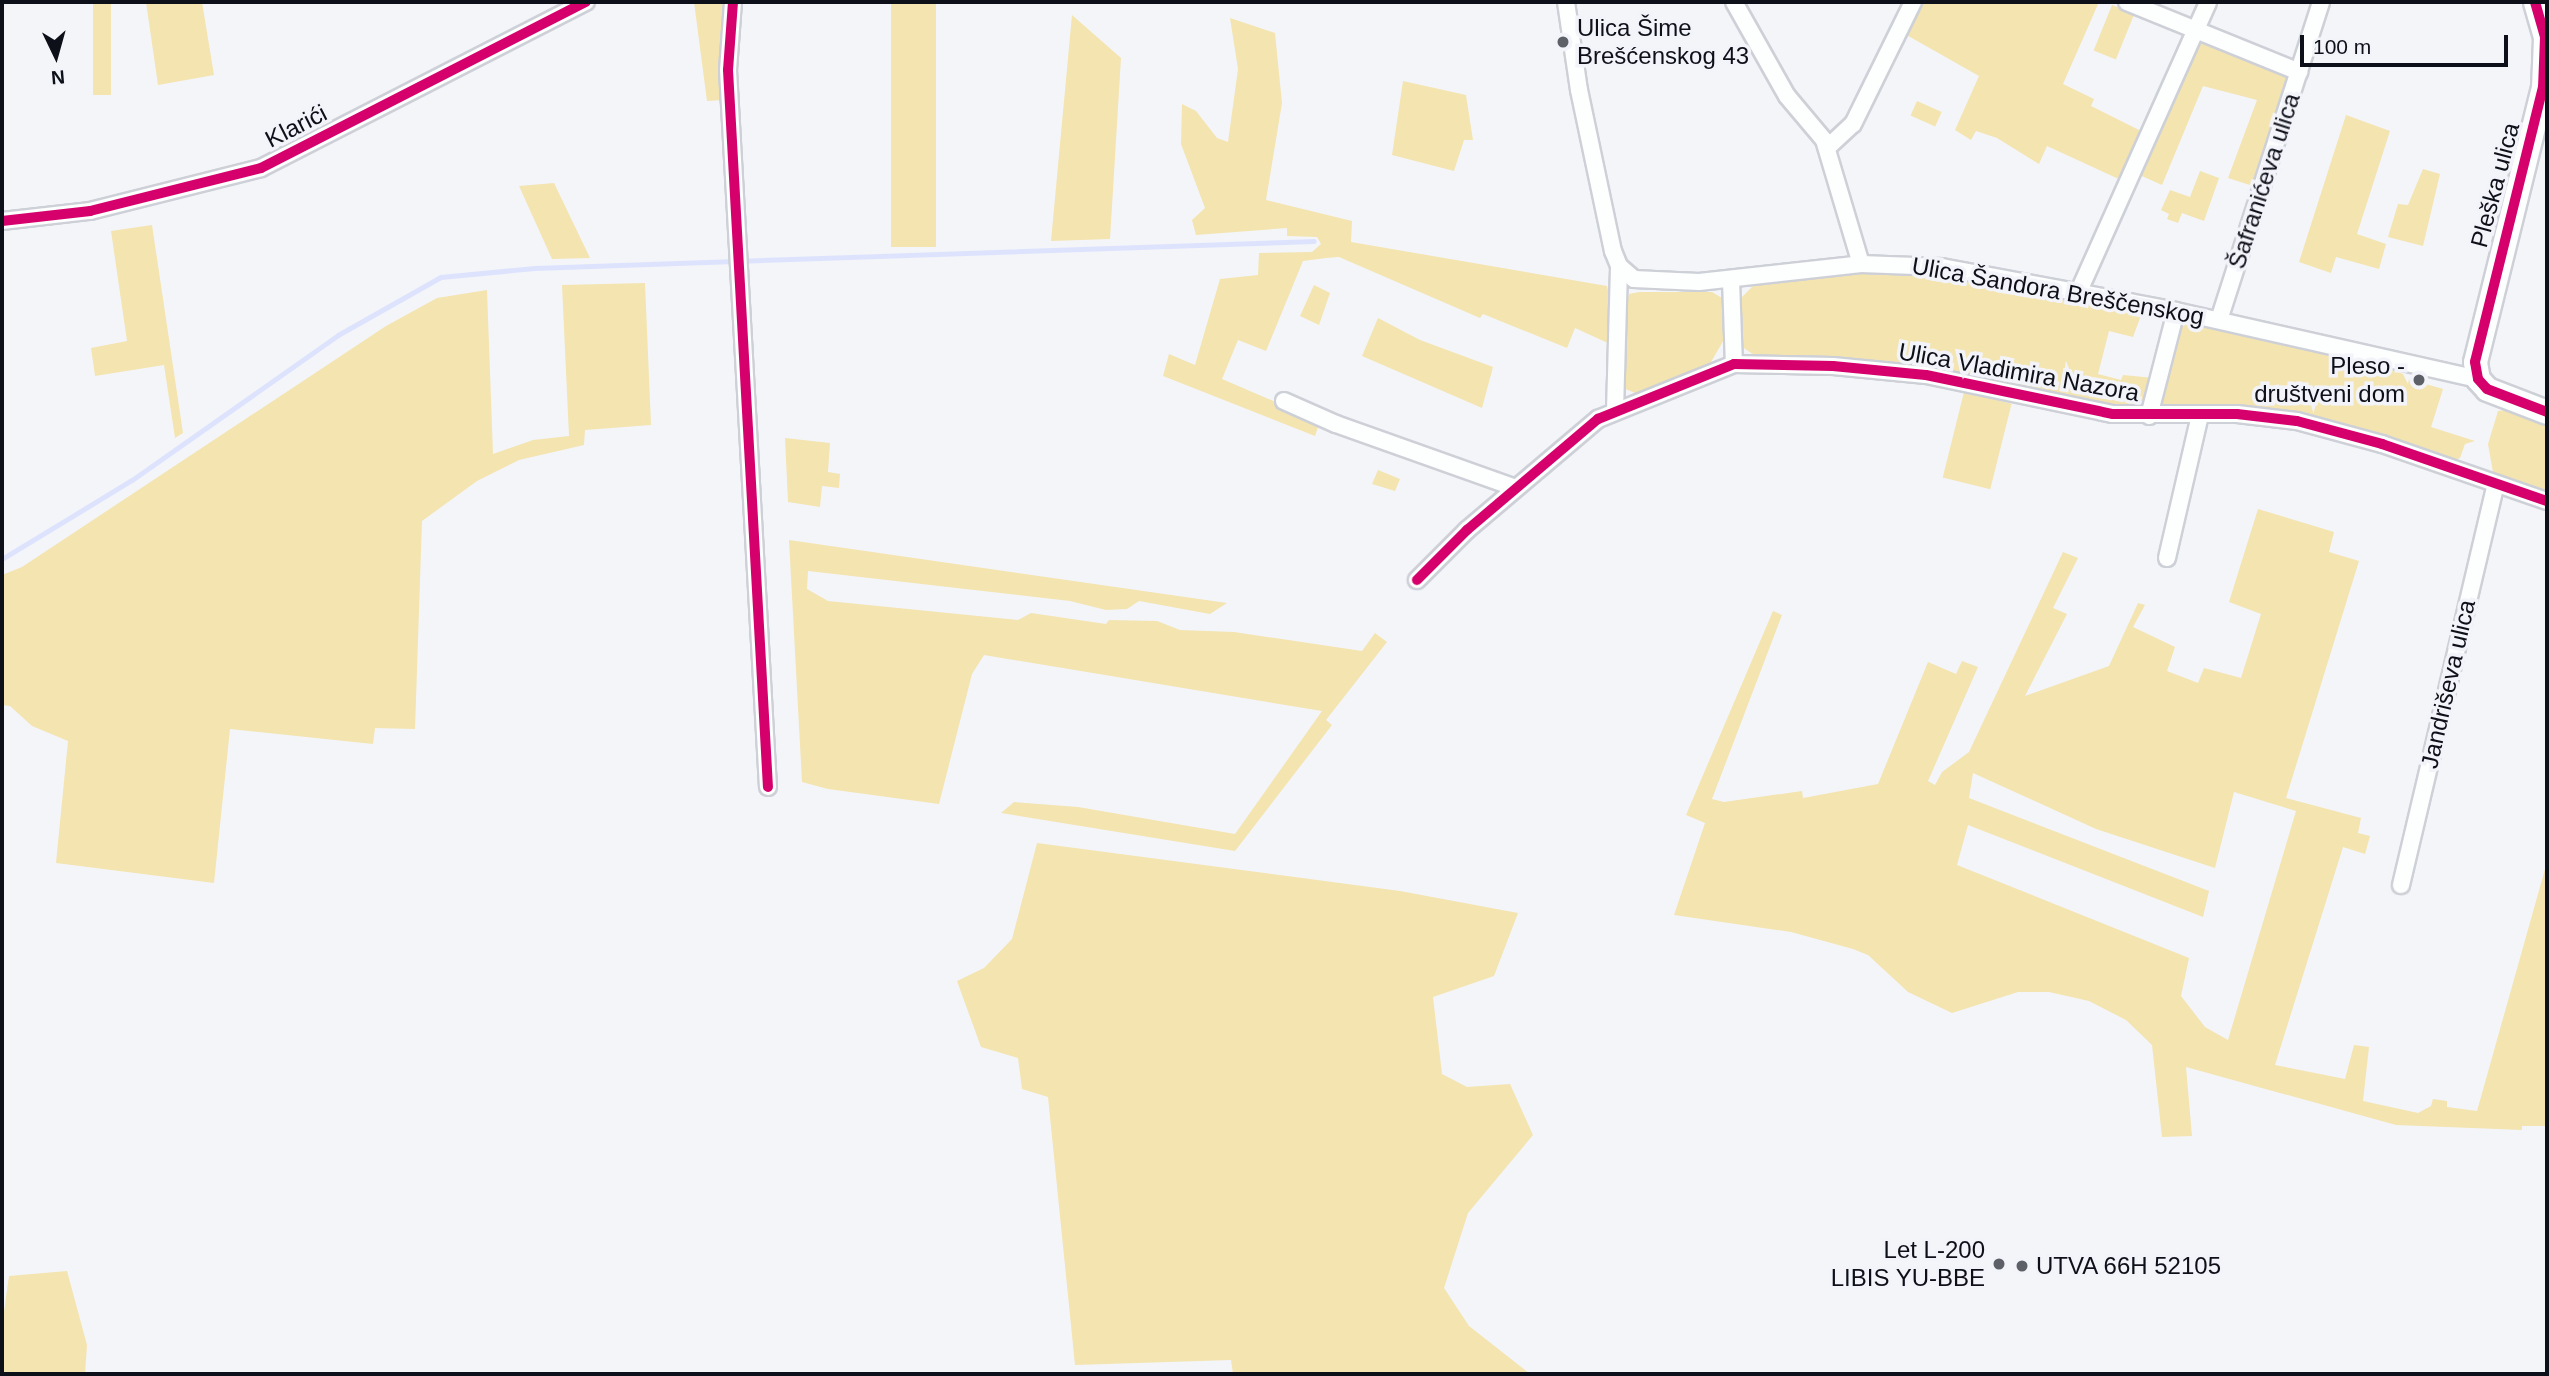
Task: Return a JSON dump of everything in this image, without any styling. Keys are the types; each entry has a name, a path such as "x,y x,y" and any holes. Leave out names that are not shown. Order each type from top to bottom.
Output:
{"street":[{"name":"Klarići","path":"2,221 90,211 261,167 586,2"},
{"path":"733,2 728,70 768,788"},
{"path":"1566,2 1579,90 1619,266 1615,411"},
{"path":"1734,2 1781,85 1827,148 1861,264"},
{"path":"1827,148 1847,133 1858,115 1913,2"},
{"path":"2127,2 2299,72"},
{"path":"2079,291 2208,2"},
{"name":"Šafranićeva ulica","path":"2219,320 2320,2"},
{"name":"Pleška ulica","path":"2478,379 2480,332 2546,71 2540,5"},
{"name":"Ulica Šandora Breščenskog","path":"1619,266 1634,279 1652,282 1731,280 1861,264 1942,267 2176,311 2478,379 2495,394 2547,412"},
{"path":"1731,280 1734,364"},
{"path":"2148,416 2176,311"},
{"name":"Ulica Vladimira Nazora","path":"1417,580 1582,430 1615,411 1734,364 1833,366 1926,374 2101,412 2148,416 2257,416 2326,428 2547,501"},
{"path":"1284,401 1349,429 1516,488"},
{"path":"2167,558 2200,415"},
{"name":"Jandriševa ulica","path":"2401,885 2496,484"}],"shaded area":[{"path":"93,2 111,2 111,95 93,95"},
{"path":"146,2 202,2 214,75 158,85"},
{"path":"694,2 726,2 722,100 707,101"},
{"path":"891,2 936,2 936,247 891,247"},
{"path":"1917,2 2099,2 2063,84 2094,99 2091,106 2143,132 2123,181 2047,146 2039,164 1997,138 1976,131 1971,140 1955,130 1979,76 1903,33"},
{"path":"2112,5 2134,14 2116,59 2094,50"},
{"path":"1072,15 1121,58 1110,239 1051,241"},
{"path":"1230,18 1275,33 1282,103 1266,200 1352,221 1351,242 1607,286 1611,303 1610,344 1575,328 1567,348 1483,314 1480,318 1339,257 1303,261 1266,351 1238,340 1222,379 1320,421 1315,436 1163,376 1169,354 1195,365 1220,279 1258,275 1259,253 1312,252 1321,244 1317,237 1287,236 1287,228 1196,235 1192,220 1205,208 1181,144 1182,104 1196,111 1217,138 1228,142 1238,69"},
{"path":"2199,37 2277,70 2292,82 2256,187 2228,178 2257,100 2203,86 2162,185 2135,173"},
{"path":"1403,81 1466,95 1473,140 1464,140 1454,171 1392,155"},
{"path":"1917,101 1942,112 1935,127 1910,116"},
{"path":"2346,115 2390,131 2357,234 2386,244 2379,269 2336,257 2331,273 2299,262"},
{"path":"2423,169 2440,174 2423,246 2388,237 2398,204 2408,205"},
{"path":"2200,171 2219,178 2204,221 2182,213 2178,223 2167,219 2169,214 2161,210 2170,190 2190,197"},
{"path":"554,183 590,258 552,259 519,186"},
{"path":"152,225 183,433 175,438 164,365 95,376 91,348 127,341 111,231"},
{"path":"1864,271 1944,275 2143,310 2133,337 2109,331 2098,374 2121,380 2123,375 2154,378 2146,398 2130,410 1757,357 1738,344 1737,302 1756,283"},
{"path":"645,283 651,425 585,430 584,445 519,460 477,481 422,521 415,729 375,728 373,744 230,729 214,883 56,863 68,741 32,726 10,706 2,705 2,575 22,567 386,326 437,298 487,290 493,454 533,440 569,436 562,285"},
{"path":"1314,285 1330,293 1319,325 1300,316"},
{"path":"1712,292 1727,301 1725,338 1711,362 1640,395 1623,388 1626,306 1629,294"},
{"path":"1378,318 1420,340 1493,367 1482,408 1362,356"},
{"path":"2190,321 2379,364 2403,374 2408,384 2409,379 2443,389 2431,427 2475,441 2465,444 2460,458 2450,462 2327,422 2163,407 2160,402 2178,330"},
{"path":"1964,392 2012,404 1990,489 1943,477"},
{"path":"2507,410 2547,421 2547,495 2494,478 2488,444 2498,411"},
{"path":"785,438 830,443 828,472 840,474 839,488 822,486 820,507 788,502"},
{"path":"1378,470 1400,479 1395,491 1372,484"},
{"path":"2258,509 2334,532 2329,552 2359,561 2286,798 2361,818 2358,833 2370,836 2365,854 2343,847 2275,1065 2345,1079 2354,1045 2369,1047 2363,1101 2418,1113 2431,1106 2433,1099 2447,1101 2447,1107 2477,1111 2547,862 2547,1126 2522,1126 2522,1130 2396,1125 2186,1067 2192,1136 2162,1137 2152,1045 2126,1020 2089,1001 2049,992 2018,992 1952,1013 1908,992 1868,955 1853,949 1791,932 1674,915 1705,823 1686,815 1773,611 1782,615 1712,799 1724,802 1802,791 1803,798 1878,784 1928,662 1956,674 1962,661 1978,667 1928,781 1935,785 1942,772 1969,752 2063,552 2078,558 2053,608 2067,614 2025,696 2109,666 2138,603 2145,605 2133,627 2175,647 2167,671 2198,683 2204,668 2241,678 2261,614 2229,602","holes":["1973,773 2096,829 2215,868 2234,792 2296,811 2228,1040 2205,1027 2181,996 2189,958 1957,865 1968,825 2203,917 2209,891 1969,798"]},
{"path":"789,540 1227,603 1210,614 1139,601 1127,609 1106,610 1070,601 808,571 807,589 828,601 1018,620 1031,613 1106,624 1109,620 1157,621 1180,630 1234,632 1362,651 1375,633 1387,642 1326,720 1332,725 1235,851 1001,813 1014,802 1078,807 1235,834 1322,711 984,655 972,674 939,804 828,789 802,782"},
{"path":"1037,843 1400,891 1518,913 1494,976 1433,997 1442,1074 1467,1087 1510,1084 1533,1135 1468,1213 1444,1288 1469,1326 1530,1374 1233,1374 1231,1360 1075,1365 1048,1097 1022,1089 1018,1058 981,1047 957,981 984,968 1012,939"},
{"path":"67,1271 87,1345 85,1374 2,1374 2,1326 9,1276"}],"waterway":[{"path":"2,559 132,480 338,335 441,277 535,268 1314,241"}],"cycle path":[{"path":"2,221 90,211 261,168 586,2"},
{"path":"733,2 728,70 768,787"},
{"path":"2535,2 2545,38 2543,87 2475,362 2478,379 2487,389 2547,412"},
{"path":"1417,580 1467,530 1598,419 1734,364 1833,366 1926,375 2113,414 2237,414 2297,421 2382,444 2547,501"}],"place":[{"name":"Ulica Šime Brešćenskog 43","path":"1563,42"},
{"name":"Pleso - društveni dom","path":"2419,380"},
{"name":"Let L-200 LIBIS YU-BBE","path":"1999,1264"},
{"name":"UTVA 66H 52105","path":"2022,1266"}]}
